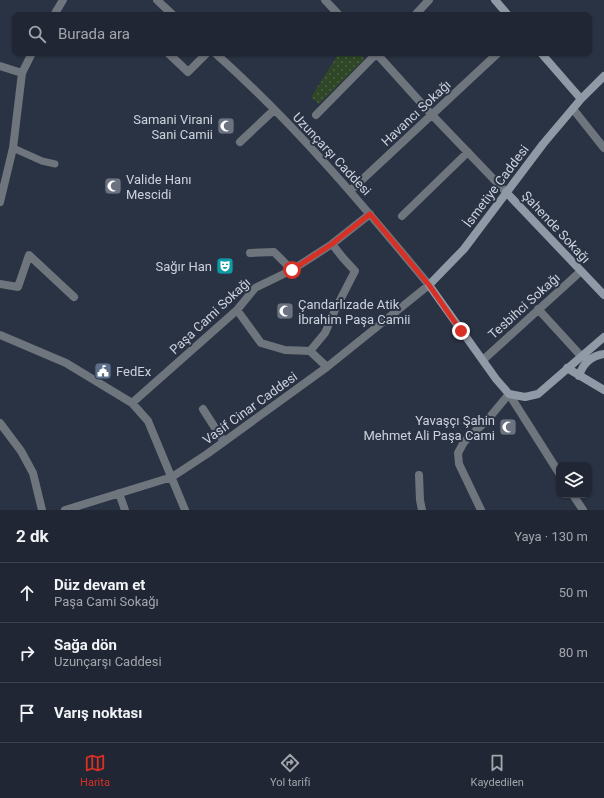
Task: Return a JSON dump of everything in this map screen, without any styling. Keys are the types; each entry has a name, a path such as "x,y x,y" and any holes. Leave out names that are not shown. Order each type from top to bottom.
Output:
{"street":[{"path":"56,12 63,0"},
{"path":"157,0 170,12"},
{"path":"325,0 336,12"},
{"path":"418,12 429,0"},
{"path":"495,0 505,12"},
{"path":"0,202 2,188 14,148 22,73 30,56"},
{"path":"171,56 188,72 204,56"},
{"name":"Uzunçarşı Caddesi","path":"218,56 243,78 298,133 370,214 429,285 496,379 509,394"},
{"path":"316,115 373,56"},
{"path":"379,56 506,192"},
{"name":"Havancı Sokağı","path":"350,191 495,56"},
{"path":"544,56 582,99"},
{"path":"0,66 22,73"},
{"name":"İsmetiye Caddesi","path":"429,285 464,249 543,144 604,76"},
{"path":"573,109 604,148"},
{"path":"240,142 274,110"},
{"path":"402,216 468,152"},
{"name":"Şahende Sokağı","path":"506,192 604,296"},
{"name":"Paşa Cami Sokağı","path":"132,403 237,310 255,288 292,270 332,244 370,214"},
{"path":"310,351 325,333 355,271 332,244"},
{"path":"250,254 274,252 292,270"},
{"path":"0,284 18,287 29,255 74,297"},
{"name":"Tesbihci Sokağı","path":"483,360 581,271"},
{"name":"Vasif Cinar Caddesi","path":"65,510 172,477 224,442 327,367 429,285"},
{"path":"538,309 581,356"},
{"path":"237,310 261,343 285,350 310,351 327,367"},
{"path":"0,335 66,363 132,403 148,421 185,510"},
{"path":"509,394 525,397 538,394 604,337"},
{"path":"579,376 587,361 593,356 604,354"},
{"path":"567,368 604,390"},
{"path":"509,394 556,468"},
{"path":"481,510 459,464 458,453 464,442 489,418 509,394"},
{"path":"202,409 224,442"},
{"path":"0,423 21,452 33,473 42,510"},
{"path":"419,475 422,510"},
{"path":"119,493 125,510"},
{"path":"575,498 583,510"}],"lane":[{"path":"14,148 42,161 55,164"}],"green space":[{"path":"337,56 362,56 365,59 319,104 311,97"}],"place":[{"name":"Samani Virani Sani Camii","path":"226,126"},
{"name":"Valide Hanı Mescidi","path":"113,186"},
{"name":"Sağır Han","path":"225,266"},
{"name":"Çandarlızade Atik İbrahim Paşa Camii","path":"285,311"},
{"name":"FedEx","path":"103,371"},
{"name":"Yavaşçı Şahin Mehmet Ali Paşa Cami","path":"508,427"}],"route":[{"path":"292,270 332,244 370,214 429,285 461,331"}]}
